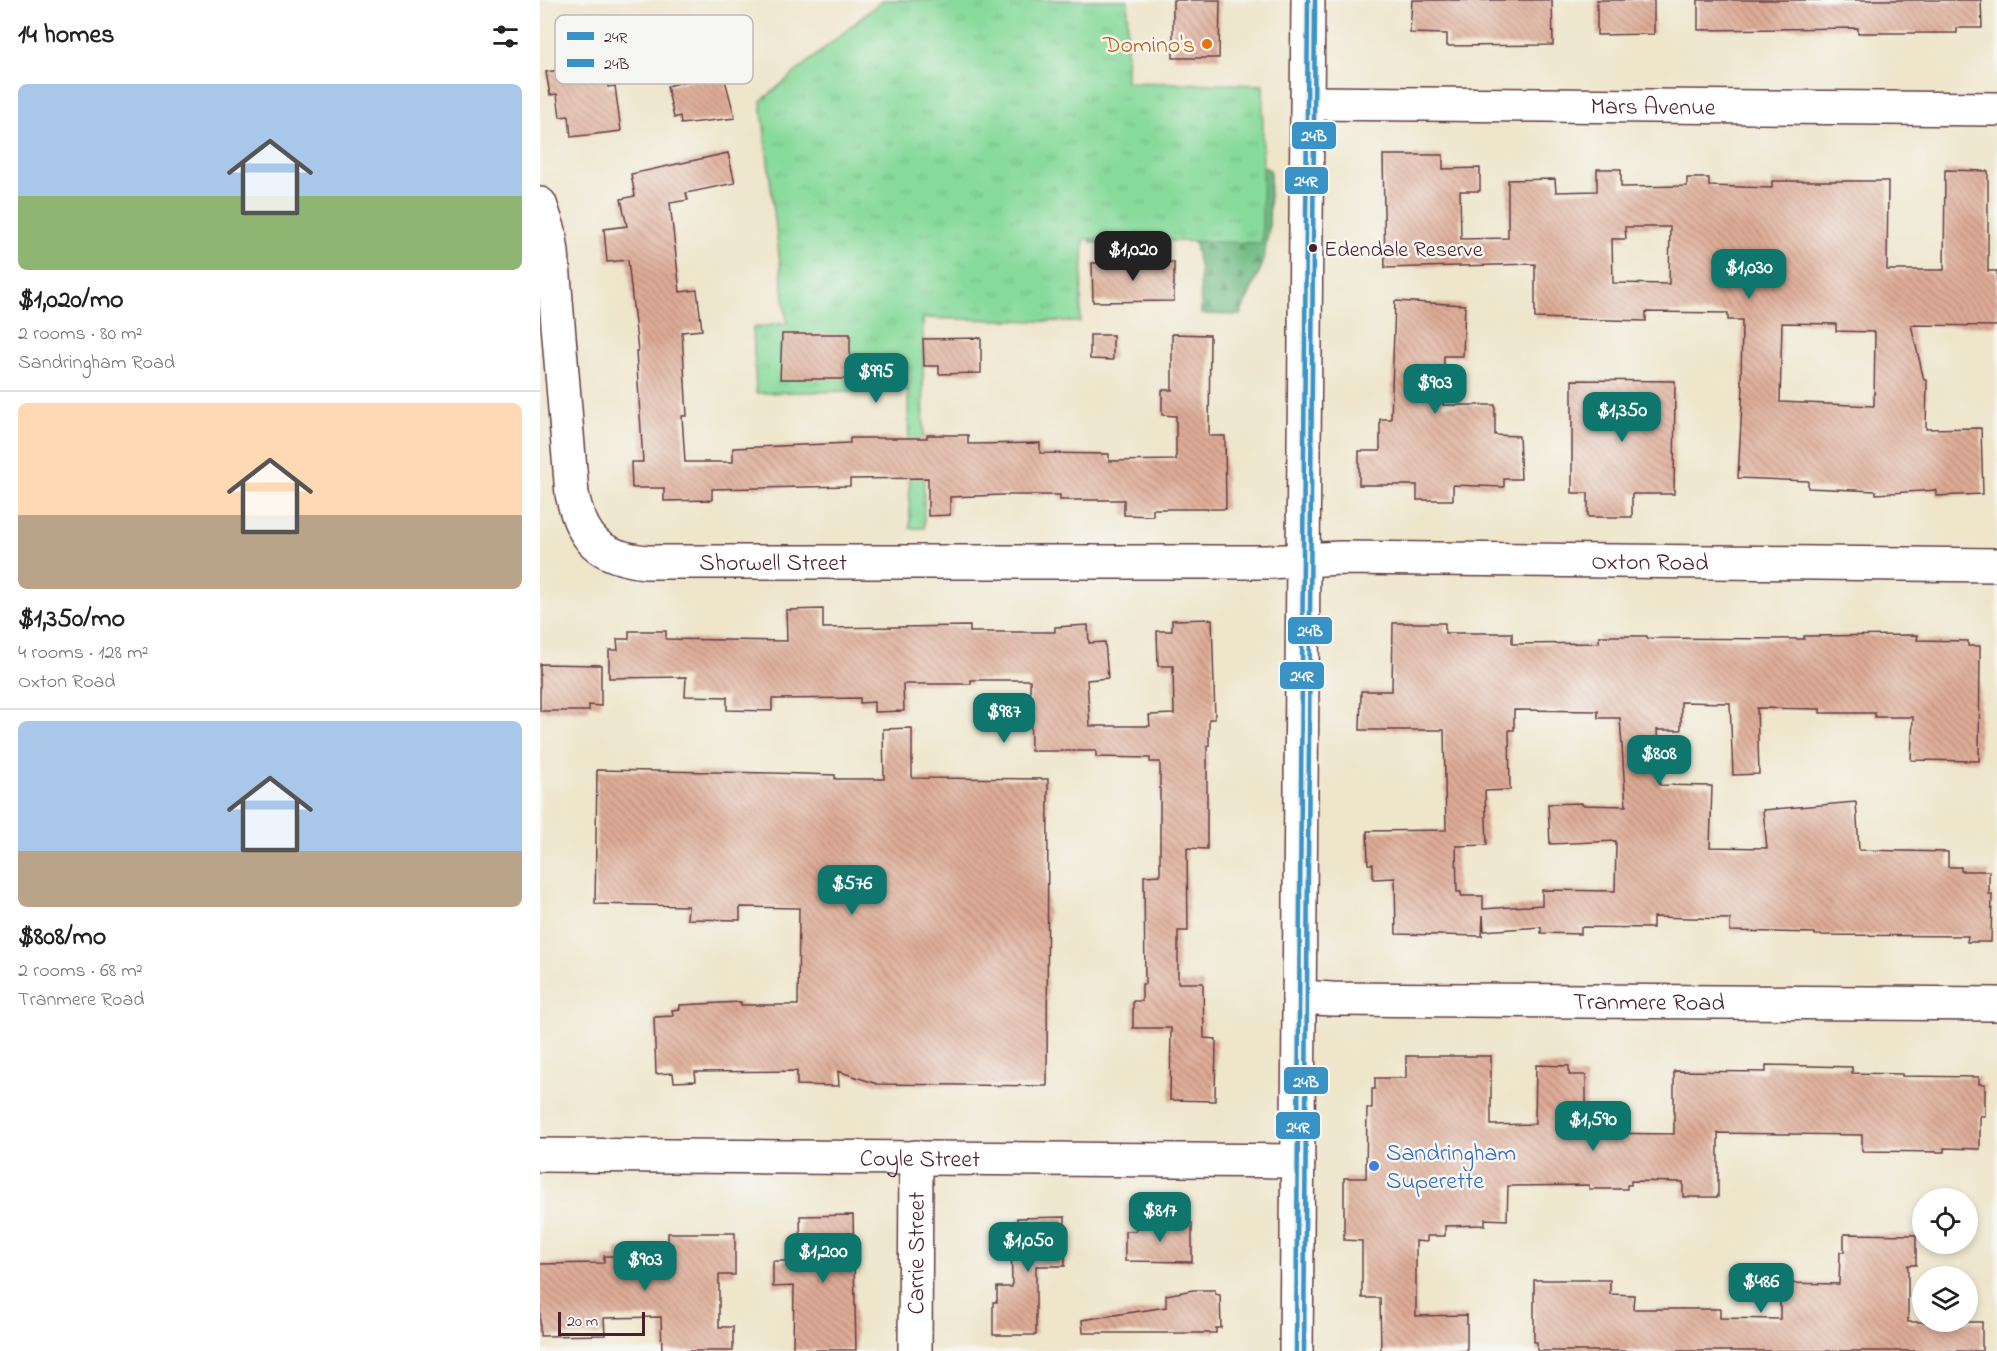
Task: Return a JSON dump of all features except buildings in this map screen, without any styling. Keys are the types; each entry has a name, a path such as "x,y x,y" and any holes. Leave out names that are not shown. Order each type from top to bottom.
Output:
{"street":[{"path":"1296,1351 1308,0"},
{"name":"Mars Avenue","path":"1308,103 1997,109"},
{"name":"Shorwell Street","path":"540,204 549,231 552,252 572,494 577,516 589,537 603,551 623,560 646,562 1303,560"},
{"name":"Oxton Road","path":"1303,560 1340,558 1560,559 1997,565"},
{"name":"Tranmere Road","path":"1299,997 1997,1004"},
{"name":"Coyle Street","path":"540,1155 1298,1161"},
{"name":"Carrie Street","path":"915,1351 916,1157"}],"green space":[{"name":"Edendale Reserve","path":"883,0 1128,0 1126,82 1263,85 1262,243 1084,239 1080,322 923,318 924,528 910,528 908,390 756,393 753,328 787,323 761,101"},
{"path":"1257,164 1270,170 1269,228 1263,263 1240,315 1201,314 1200,271 1192,227 1150,230 1104,244 1091,243 1089,214"}],"transit line":[{"name":"24R","path":"1296,1351 1308,0"},
{"name":"24B","path":"1304,1351 1315,0"}],"place":[{"name":"Domino's","path":"1207,44"},
{"name":"Edendale Reserve","path":"1313,248"},
{"name":"Sandringham Superette","path":"1374,1166"}]}
